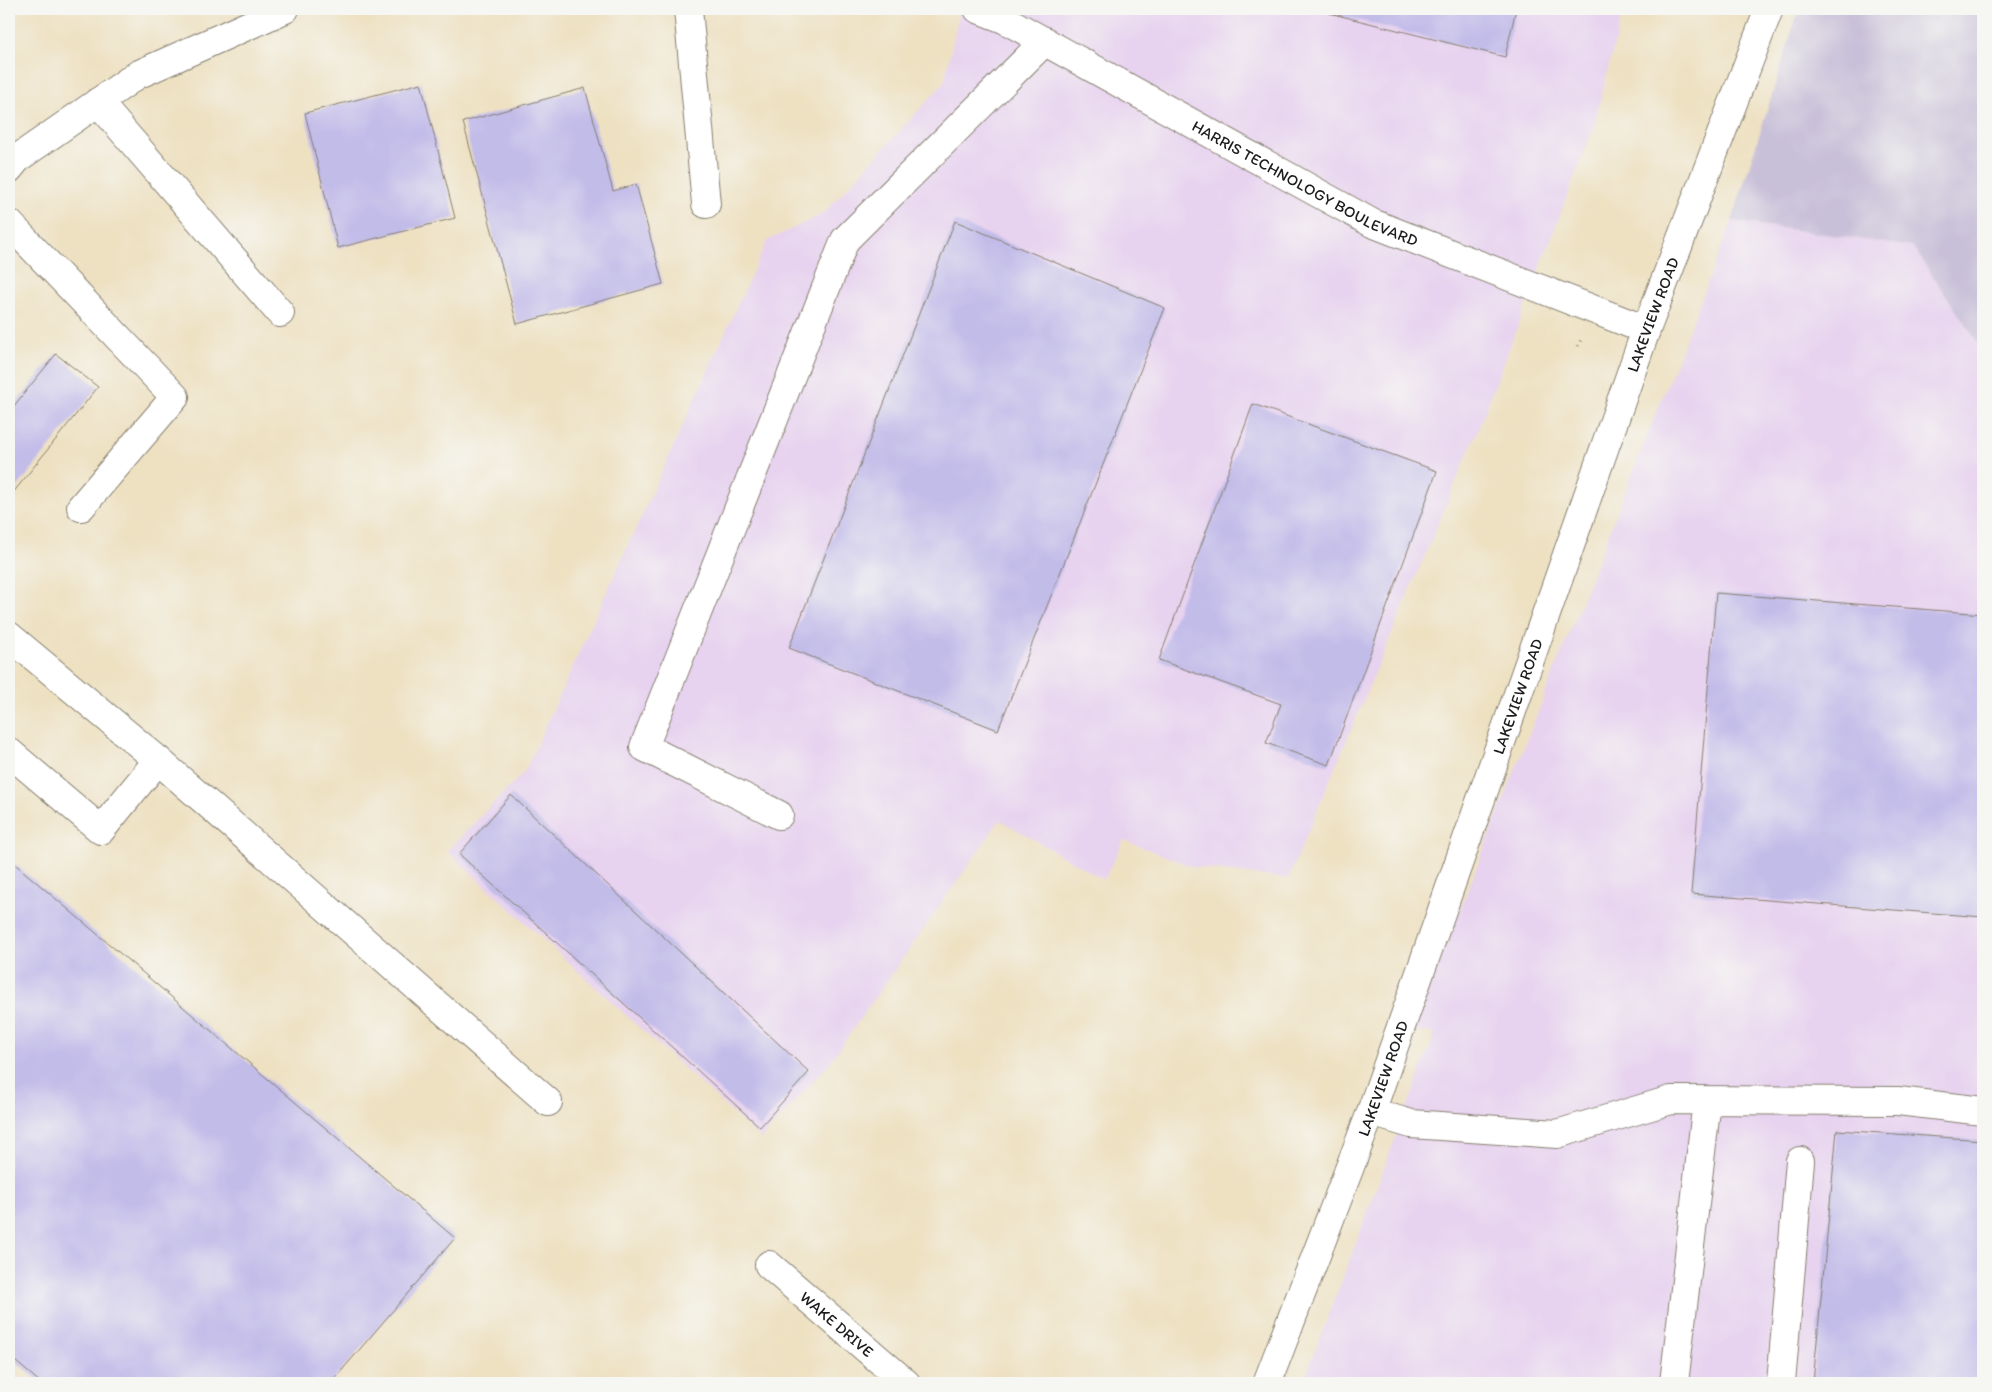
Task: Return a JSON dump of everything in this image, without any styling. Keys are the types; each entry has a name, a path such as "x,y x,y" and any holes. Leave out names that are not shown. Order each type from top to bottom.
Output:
{"main road":[{"path":"9,168 18,158 137,75 252,16 284,9"},
{"path":"688,9 706,204"},
{"name":"HARRIS TECHNOLOGY BOULEVARD","path":"978,9 1004,19 1034,27 1372,223 1646,330"},
{"name":"LAKEVIEW ROAD","path":"1267,1383 1371,1112 1646,330 1769,9"},
{"path":"780,815 644,747 845,240 1034,27"},
{"path":"98,102 280,313"},
{"path":"9,223 175,397 82,507"},
{"path":"12,644 158,760 548,1102"},
{"path":"9,752 101,830 158,760"},
{"path":"1371,1112 1411,1124 1557,1134 1671,1100 1898,1101 1983,1111"},
{"path":"1674,1383 1707,1101"},
{"path":"1781,1383 1800,1161"},
{"name":"WAKE DRIVE","path":"769,1265 906,1383"}],"shaded area":[{"path":"960,9 1623,9 1594,126 1479,427 1288,879 1193,867 1124,840 1104,880 1000,820 830,1062 761,1139 447,851 525,771 767,241 823,214 944,83"},
{"path":"1799,9 1983,9 1983,350 1913,247 1732,221"},
{"path":"1732,221 1913,247 1983,350 1983,1383 1303,1383 1435,1033 1412,1031"}],"building":[{"path":"1330,9 1516,9 1505,57 1329,13"},
{"path":"421,83 455,218 338,248 305,113"},
{"path":"585,88 613,191 636,184 663,284 517,324 463,122"},
{"path":"955,221 1165,308 998,730 789,648"},
{"path":"56,354 98,387 12,494 9,491 9,412"},
{"path":"1253,404 1437,471 1329,765 1266,743 1281,704 1159,660"},
{"path":"1716,593 1983,614 1983,917 1691,894"},
{"path":"511,795 809,1072 760,1127 459,854"},
{"path":"9,859 455,1238 331,1383 41,1383 9,1356"},
{"path":"1837,1130 1983,1140 1983,1383 1813,1383"}]}
